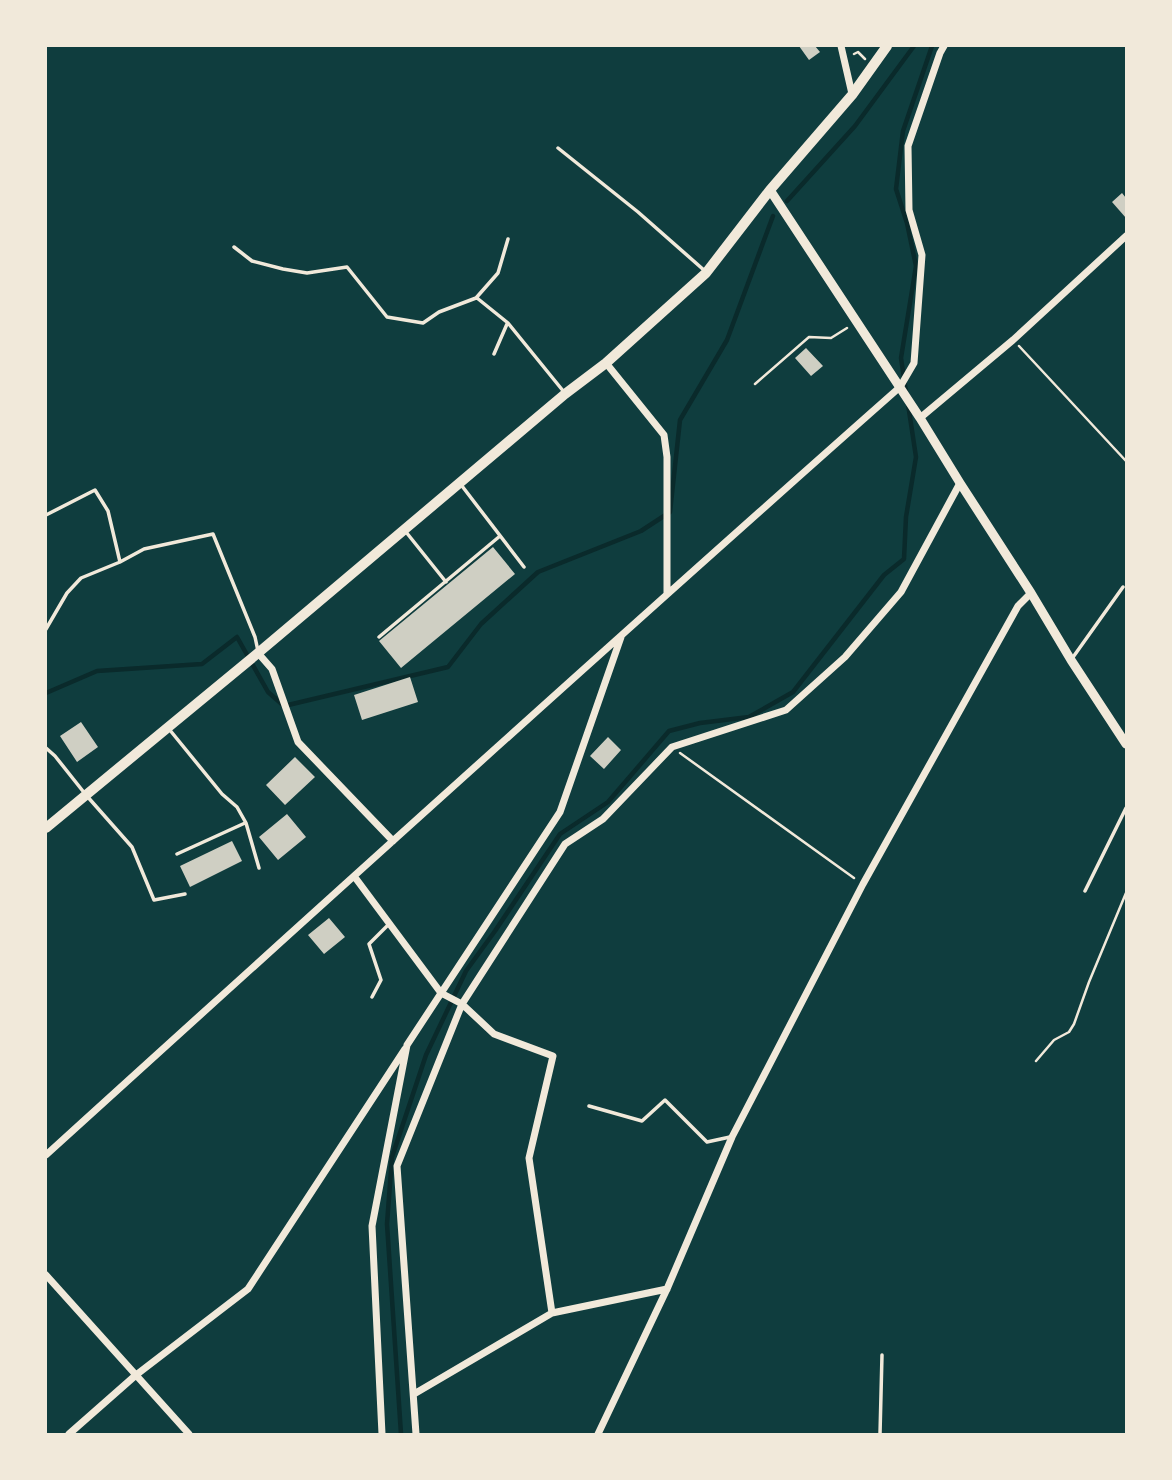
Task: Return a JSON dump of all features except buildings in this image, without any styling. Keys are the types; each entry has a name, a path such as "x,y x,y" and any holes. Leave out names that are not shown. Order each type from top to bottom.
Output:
{"main road":[{"path":"46,828 565,394 606,363 706,273 770,190 852,95 887,46"}],"street":[{"path":"841,46 852,95"},
{"path":"46,1155 900,387 915,363 922,255 909,210 908,146 944,46"},
{"path":"770,190 920,418 1126,744"},
{"path":"920,418 1013,340 1126,236"},
{"path":"606,363 664,435 667,457 667,594"},
{"path":"416,1434 397,1166 462,1004 565,844 603,819 672,747 786,710 845,657 901,592 960,484"},
{"path":"598,1434 667,1289 732,1137 863,884 1018,606 1031,593"},
{"path":"69,1434 136,1375 248,1289 560,812 621,637"},
{"path":"258,653 272,669 298,743 393,841"},
{"path":"354,876 441,993 462,1004 494,1034 553,1056 528,1158 552,1313"},
{"path":"382,1434 372,1226 407,1045"},
{"path":"46,1275 189,1434"},
{"path":"414,1394 552,1313 667,1289"}],"lane":[{"path":"558,148 638,212 706,273"},
{"path":"234,247 252,261 283,269 307,273 347,267 387,317 422,323 439,312 476,298 498,274 508,239"},
{"path":"476,298 508,323 565,394"},
{"path":"494,354 508,323"},
{"path":"460,483 524,568"},
{"path":"46,515 95,490 108,511 120,562"},
{"path":"404,530 446,582"},
{"path":"46,629 67,593 81,578 144,549 213,534 255,637 258,653"},
{"path":"379,637 500,537"},
{"path":"1071,660 1123,587"},
{"path":"168,727 222,794 237,807 246,823 259,868"},
{"path":"46,748 132,847 154,900 185,894"},
{"path":"1085,891 1126,808"},
{"path":"177,854 246,823"},
{"path":"372,997 381,980 369,944 389,924"},
{"path":"589,1106 642,1121 665,1100 707,1142 732,1137"},
{"path":"880,1434 882,1355"}],"path":[{"path":"755,384 809,337 831,338 857,321"},
{"path":"1013,340 1126,461"},
{"path":"672,747 863,884"},
{"path":"1036,1061 1054,1040 1069,1032 1074,1024 1126,893"}],"waterway":[{"path":"787,201 855,126 914,46"},
{"path":"906,392 901,358 916,266 896,189 903,131 932,46"},
{"path":"46,693 97,671 202,664 237,637 268,692 284,706 448,667 481,624 538,572 641,531 670,512 680,420 727,340 773,216"},
{"path":"401,1434 387,1224 392,1157 426,1055 466,971 560,834 608,802 669,731 700,723 749,717 793,692 884,575 904,559 906,517 916,457 908,404"}]}
